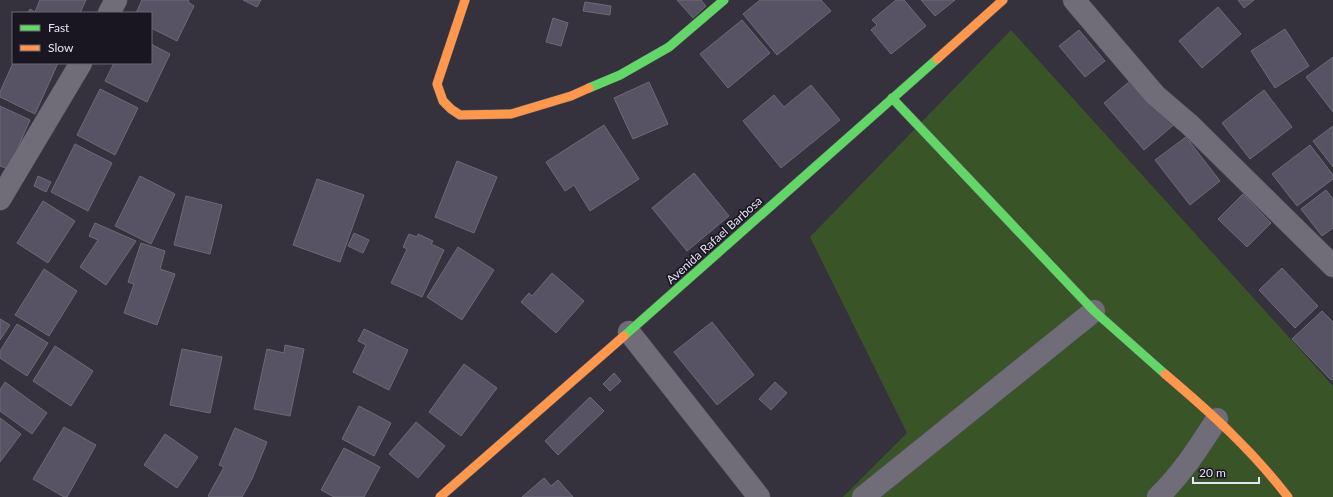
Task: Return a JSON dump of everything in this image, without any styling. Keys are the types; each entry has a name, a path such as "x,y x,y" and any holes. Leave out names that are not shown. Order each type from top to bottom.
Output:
{"street":[{"path":"110,12 116,0"},
{"path":"466,0 437,84 443,101 460,115 511,114 571,96 620,75 669,47 724,0"},
{"name":"Avenida Rafael Barbosa","path":"448,494 1002,0"},
{"path":"1074,0 1156,95 1190,125 1333,266"},
{"path":"0,199 80,64"},
{"path":"892,98 1094,311 1217,419 1261,464 1288,497"},
{"path":"863,497 1094,311"},
{"path":"629,332 759,497"},
{"path":"1158,497 1173,482 1196,453 1217,419"}],"green space":[{"path":"1011,30 1333,386 1333,497 843,497 907,433 810,237"}],"building":[{"path":"40,0 86,0 80,12 35,12"},
{"path":"142,0 189,0 188,2 194,6 177,41 152,28 152,12 136,12"},
{"path":"243,0 261,0 257,7"},
{"path":"677,0 701,0 706,6 693,18"},
{"path":"760,0 821,0 831,11 777,55 743,14"},
{"path":"896,0 904,0 926,26 891,54 871,30 877,25 872,20"},
{"path":"921,0 955,0 935,16"},
{"path":"1238,0 1254,0 1244,8"},
{"path":"585,2 611,6 610,15 583,11"},
{"path":"1218,7 1241,34 1202,68 1179,41"},
{"path":"553,18 568,23 561,46 546,42"},
{"path":"742,20 770,53 728,88 700,54"},
{"path":"1285,29 1309,66 1275,88 1251,51"},
{"path":"1079,30 1105,61 1085,77 1059,46"},
{"path":"152,45 170,54 147,102 105,81 114,64 152,64"},
{"path":"1333,57 1333,112 1306,77"},
{"path":"13,64 58,64 35,114 0,97 0,92"},
{"path":"1136,76 1176,123 1144,150 1104,103"},
{"path":"649,82 668,124 633,139 614,98"},
{"path":"811,85 840,120 781,168 743,121 774,95 784,107"},
{"path":"100,89 138,108 115,155 77,135"},
{"path":"1264,90 1292,127 1250,159 1222,123"},
{"path":"0,106 30,120 8,169 0,166"},
{"path":"604,125 639,179 590,211 574,185 565,191 546,162"},
{"path":"1333,126 1333,167 1313,141"},
{"path":"1186,137 1220,181 1190,205 1155,160"},
{"path":"75,144 112,163 88,211 51,192"},
{"path":"1310,145 1333,175 1333,179 1297,206 1272,174"},
{"path":"457,161 497,177 474,233 435,217"},
{"path":"694,173 729,216 687,251 652,208"},
{"path":"38,176 51,182 46,192 34,186"},
{"path":"140,176 175,194 151,244 115,226"},
{"path":"317,179 364,195 340,262 293,245"},
{"path":"1326,190 1333,199 1333,228 1322,236 1301,209"},
{"path":"1243,194 1271,223 1247,247 1218,219"},
{"path":"186,196 222,205 210,254 174,245"},
{"path":"43,201 75,221 48,263 17,243"},
{"path":"95,223 136,241 106,285 80,267 98,240 89,236"},
{"path":"354,233 369,240 363,253 348,246"},
{"path":"409,234 417,237 418,234 433,241 431,244 444,250 422,297 391,283 407,249 403,247"},
{"path":"141,243 165,251 160,269 175,274 157,325 124,313 134,284 128,282"},
{"path":"458,247 494,270 462,320 427,297"},
{"path":"1282,268 1318,306 1295,328 1259,290"},
{"path":"44,269 77,291 49,336 15,315"},
{"path":"552,273 584,301 556,333 521,302 529,293 532,296"},
{"path":"1322,311 1333,322 1333,379 1331,380 1292,339"},
{"path":"0,319 10,325 0,340"},
{"path":"712,322 754,375 717,405 674,352"},
{"path":"17,324 48,343 27,376 0,358 0,351"},
{"path":"364,329 408,350 389,390 353,372 366,345 358,341"},
{"path":"285,345 304,349 290,416 254,409 267,349 284,353"},
{"path":"55,346 93,371 71,406 33,381"},
{"path":"182,349 222,357 210,413 170,405"},
{"path":"464,364 497,388 461,436 429,412"},
{"path":"614,373 621,381 610,391 603,384"},
{"path":"5,382 47,413 32,434 0,411 0,390"},
{"path":"775,382 787,393 771,410 759,399"},
{"path":"590,397 604,411 558,455 545,441"},
{"path":"359,406 391,423 374,456 342,439"},
{"path":"0,418 21,434 0,462"},
{"path":"416,422 445,446 418,478 389,454"},
{"path":"64,427 96,445 67,497 64,497 33,479"},
{"path":"235,428 267,442 252,479 242,497 210,497 208,496 224,467 219,465"},
{"path":"165,434 198,457 177,488 144,465"},
{"path":"344,448 380,467 364,497 334,497 321,490"},
{"path":"544,478 551,486 558,480 573,497 522,497"}],"traffic: fast":[{"path":"589,88 620,75 669,47 724,0"},
{"path":"624,336 937,59"},
{"path":"892,98 1094,311 1165,374"}],"traffic: slow":[{"path":"465,0 437,84 443,101 451,109 460,115 511,114 571,96 589,88"},
{"path":"937,59 1003,0"},
{"path":"440,497 624,336"},
{"path":"1165,374 1230,432 1260,463 1288,497"}]}
